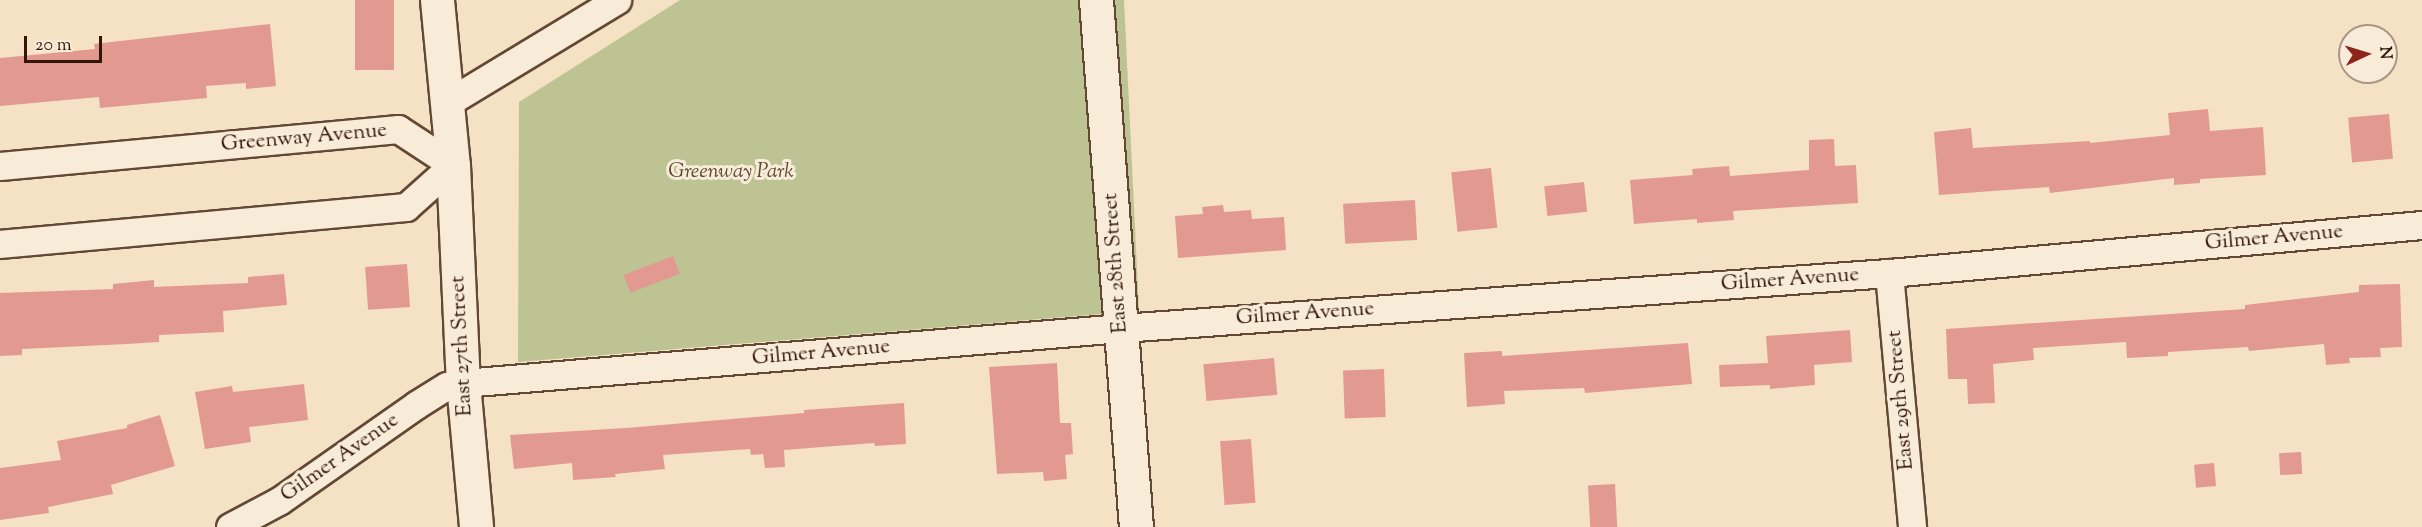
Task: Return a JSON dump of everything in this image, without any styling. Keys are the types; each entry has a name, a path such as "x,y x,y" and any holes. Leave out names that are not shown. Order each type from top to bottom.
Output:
{"street":[{"name":"East 27th Street","path":"437,0 453,165 464,383 476,527"},
{"path":"447,103 617,0"},
{"name":"East 28th Street","path":"1096,0 1136,527"},
{"name":"Greenway Avenue","path":"0,166 398,129 453,165"},
{"path":"0,244 406,207 453,165"},
{"name":"Gilmer Avenue","path":"230,527 279,501 416,405 447,386 464,383 1121,327 1889,273 2422,225"},
{"name":"East 29th Street","path":"1889,273 1912,527"}],"green space":[{"name":"Greenway Park","path":"680,0 1124,0 1139,311 518,362 519,102"}],"building":[{"path":"355,0 394,0 394,70 355,70"},
{"path":"270,24 276,86 246,89 246,83 206,86 207,98 100,108 99,97 0,106 0,58 95,49 94,44"},
{"path":"2208,109 2210,131 2263,127 2266,175 2200,179 2200,183 2174,185 2174,178 2050,193 2049,187 1939,195 1934,132 1971,128 1973,148 2090,141 2090,143 2170,135 2168,113"},
{"path":"2389,114 2393,159 2352,162 2348,118"},
{"path":"1834,139 1835,166 1856,165 1858,203 1733,211 1734,220 1697,223 1697,219 1634,224 1630,180 1693,175 1692,169 1729,166 1730,176 1809,170 1809,140"},
{"path":"1491,168 1497,228 1457,232 1451,172"},
{"path":"1584,182 1587,212 1547,216 1544,186"},
{"path":"1415,200 1417,240 1345,244 1343,204"},
{"path":"1223,205 1224,212 1251,210 1252,219 1284,217 1286,250 1178,258 1175,216 1203,214 1202,207"},
{"path":"673,256 680,274 630,293 624,275"},
{"path":"407,264 410,307 368,310 365,267"},
{"path":"284,274 287,305 223,311 224,332 159,335 159,342 22,349 22,355 0,356 0,293 113,289 113,284 154,280 154,287 248,283 248,277"},
{"path":"2400,284 2402,347 2380,348 2381,357 2349,358 2350,363 2326,365 2324,344 2249,351 2248,347 2168,352 2168,356 2127,358 2126,342 2033,348 2034,360 1993,364 1995,403 1968,404 1967,379 1948,379 1946,329 2245,309 2245,305 2359,292 2359,285"},
{"path":"1850,330 1852,362 1814,365 1815,385 1770,389 1770,385 1720,387 1719,365 1768,363 1766,336"},
{"path":"1688,343 1692,384 1585,393 1584,388 1504,391 1505,404 1467,407 1464,353 1502,351 1502,356"},
{"path":"1274,358 1277,395 1206,401 1203,364"},
{"path":"1057,363 1060,423 1071,423 1073,454 1065,455 1067,479 1044,481 1043,472 997,474 989,367"},
{"path":"1384,369 1386,417 1345,418 1343,370"},
{"path":"304,384 308,420 249,427 251,442 205,449 195,392 232,386 233,392"},
{"path":"904,403 906,444 875,446 874,443 784,450 785,467 765,468 763,454 751,455 750,449 663,455 665,469 615,474 616,477 573,480 572,463 514,469 510,435 626,428 804,413 804,410"},
{"path":"160,415 175,466 111,485 113,494 48,507 49,513 0,520 0,468 61,460 57,441 127,428 127,425"},
{"path":"1251,439 1255,503 1225,505 1220,441"},
{"path":"2301,452 2302,474 2280,475 2279,453"},
{"path":"2214,463 2216,486 2196,488 2194,465"},
{"path":"1615,484 1617,527 1590,527 1588,485"}]}
